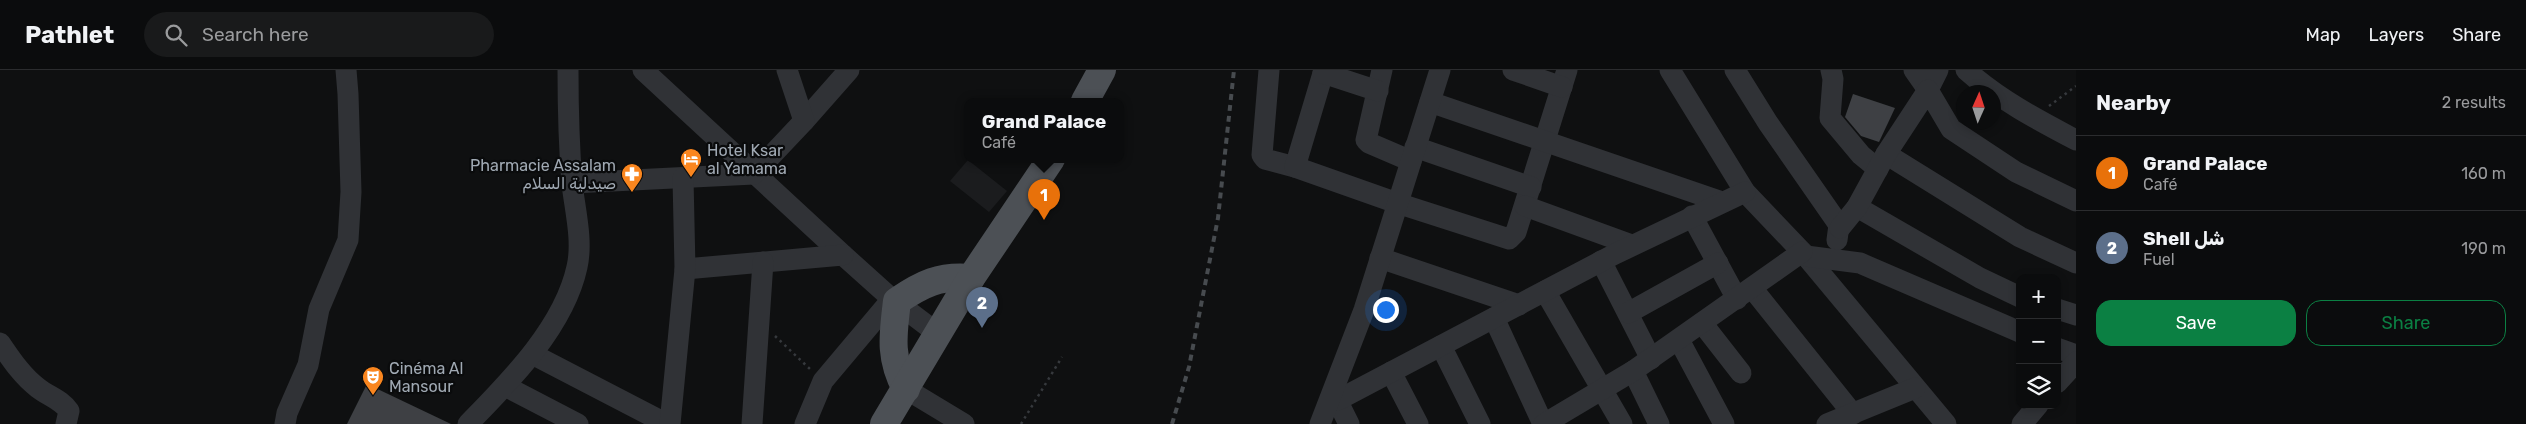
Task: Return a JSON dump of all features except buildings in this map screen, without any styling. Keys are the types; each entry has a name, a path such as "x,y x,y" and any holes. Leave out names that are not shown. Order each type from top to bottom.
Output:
{"main road":[{"path":"1087,98 1102,70"},
{"path":"884,424 971,278 1048,163"},
{"path":"906,388 896,371 892,339 894,300 943,278 971,278"}],"street":[{"path":"285,424 287,413 308,365 319,309 348,240 351,192 346,70"},
{"path":"468,424 532,354 562,306 573,284 578,265 578,226 572,183 568,70"},
{"path":"643,70 843,255 894,300 937,333"},
{"path":"787,70 804,121"},
{"path":"572,183 754,174 849,70"},
{"path":"1269,70 1262,155 1274,162 1295,167 1504,239 1510,239 1516,232 1565,78 1513,70"},
{"path":"1382,70 1366,131 1366,140 1369,144 1413,154 1528,196 1632,245"},
{"path":"1320,424 1335,396 1440,70"},
{"path":"1670,70 1745,192 1804,254 1946,424"},
{"path":"1735,70 1768,123 1840,228"},
{"path":"1831,70 1832,95 1830,118 1861,154 1882,162 2020,237 2076,263"},
{"path":"1914,70 1951,129 2016,172 2076,202"},
{"path":"1829,259 1840,228 1857,207 1882,162 1928,90 1938,70"},
{"path":"1966,70 1981,84 2033,118 2076,140"},
{"path":"1295,167 1324,71 1378,91"},
{"path":"1430,102 1722,202"},
{"path":"532,354 668,424 684,269 683,178"},
{"path":"1335,396 1392,372 1632,245 1745,192"},
{"path":"1857,207 1980,278 2016,295"},
{"path":"1692,216 1718,263 1852,414"},
{"path":"1494,318 1544,424 1603,391 1804,254 1860,263 2016,330"},
{"path":"684,269 843,255"},
{"path":"1380,258 1519,305"},
{"path":"1601,261 1651,359"},
{"path":"752,424 763,262"},
{"path":"1628,314 1718,263"},
{"path":"1545,291 1622,424"},
{"path":"805,424 824,381 894,300"},
{"path":"2061,311 2076,315"},
{"path":"1702,323 1741,373"},
{"path":"1679,340 1724,424"},
{"path":"0,343 20,371 38,388 66,406 69,411 66,424"},
{"path":"1441,346 1480,424"},
{"path":"2061,349 2076,355"},
{"path":"2061,379 2076,362"},
{"path":"1633,371 1659,424"},
{"path":"1392,372 1418,424"},
{"path":"504,386 578,424"},
{"path":"906,388 964,424"},
{"path":"1827,424 1915,388"},
{"path":"1335,396 1348,424"},
{"path":"2022,424 2035,409"}],"path":[{"path":"2033,118 2076,86"},
{"path":"760,323 824,381"},
{"path":"1021,424 1062,357"}],"shaded area":[{"path":"965,163 972,163 1007,191 989,212 950,181"}],"railway":[{"path":"1172,424 1189,367 1218,218 1234,70"}],"place":[{"name":"Hotel Ksar al Yamama","path":"691,178"},
{"name":"Pharmacie Assalam صيدلية السلام","path":"632,193"},
{"name":"Grand Palace","path":"1044,220"},
{"name":"Shell شل","path":"982,328"},
{"name":"Cinéma Al Mansour","path":"373,396"}]}
